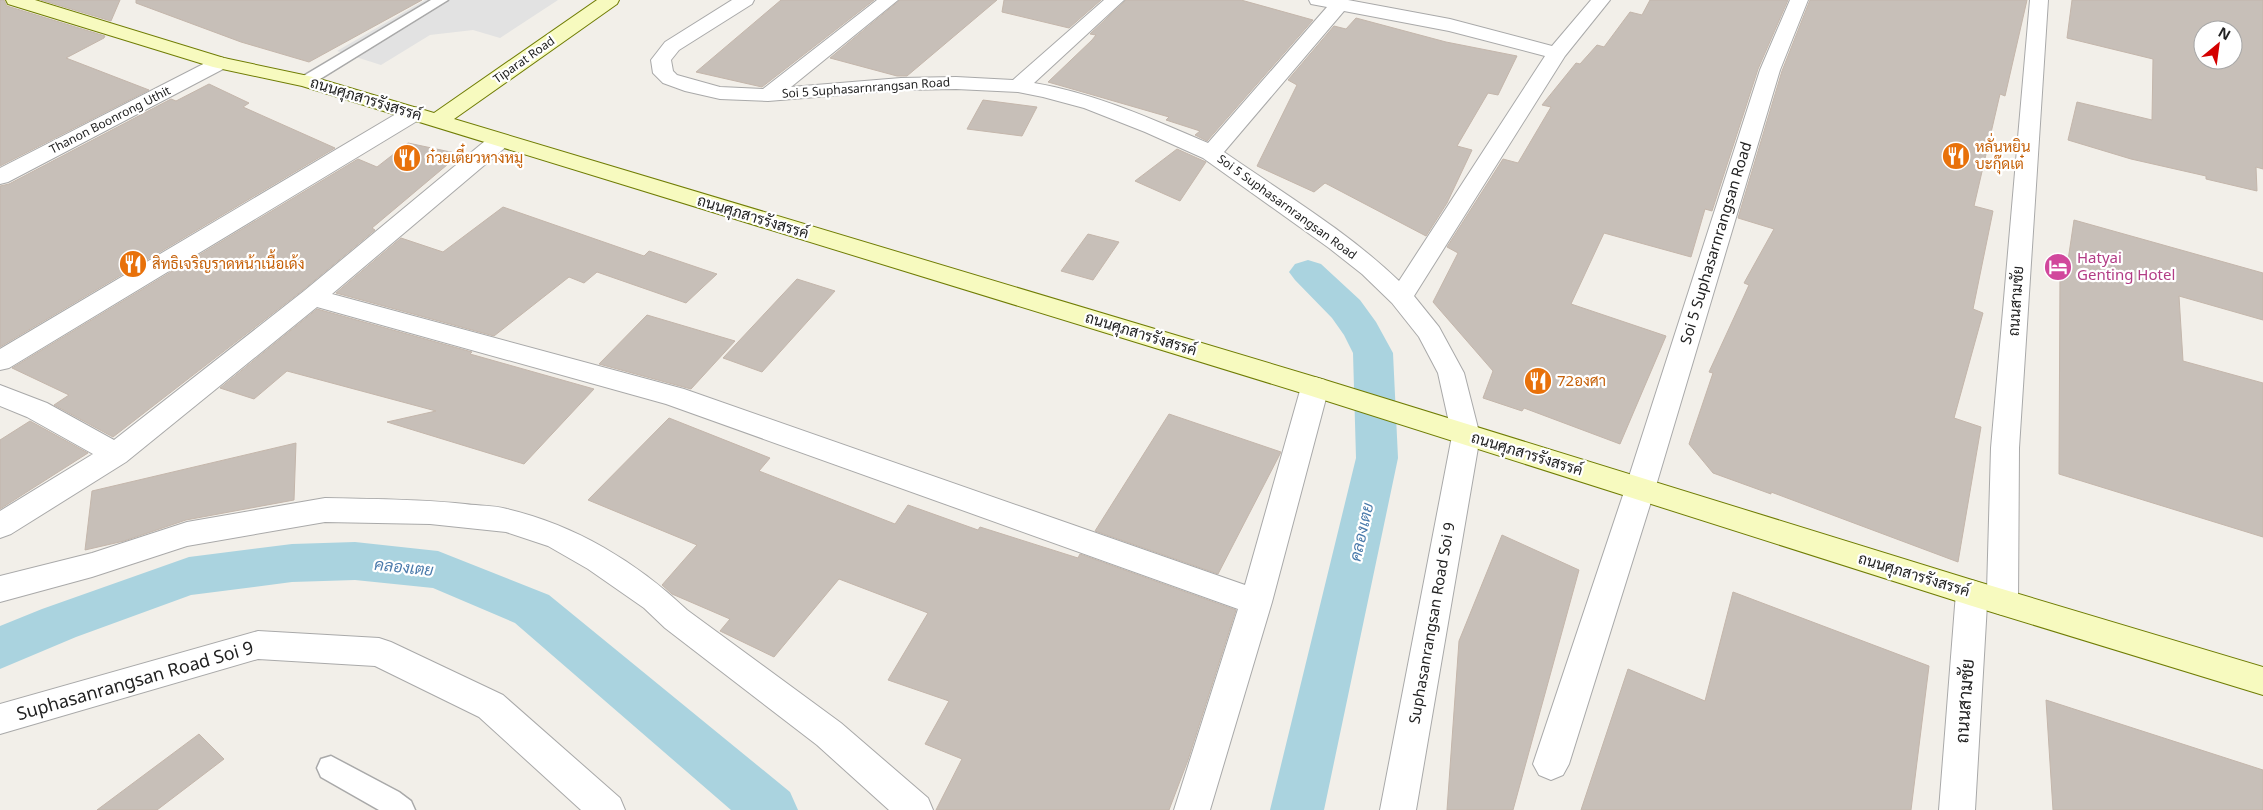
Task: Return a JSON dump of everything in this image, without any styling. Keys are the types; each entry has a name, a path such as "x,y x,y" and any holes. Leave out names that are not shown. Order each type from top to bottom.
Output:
{"street":[{"name":"ถนนศุภสารรังสรรค์","path":"15,0 220,63 306,81 414,113 500,141 1314,387 1466,436 2263,681"},
{"name":"Tiparat Road","path":"437,121 610,0"},
{"name":"Soi 5 Suphasarnrangsan Road","path":"746,0 672,46 661,60 663,73 670,79 692,87 720,93 768,95 901,84 956,82 1018,86 1046,91 1105,108 1211,152 1338,242 1371,268 1401,297 1430,333 1451,373 1466,436"},
{"path":"768,95 889,0"},
{"path":"1018,86 1115,0"},
{"path":"1318,0 1468,29 1557,53"},
{"path":"1401,297 1557,53 1601,0"},
{"name":"Soi 5 Suphasarnrangsan Road","path":"1551,764 1640,489 1770,70 1799,0"},
{"name":"ถนนสามชัย","path":"1957,810 1987,597 2004,448 2039,0"},
{"path":"1211,152 1339,5"},
{"name":"Thanon Boonrong Uthit","path":"0,177 220,63"},
{"path":"0,361 414,113"},
{"path":"0,526 116,454 313,298 500,141"},
{"path":"313,298 674,396 1256,602"},
{"path":"1192,810 1256,602 1314,387"},
{"path":"0,395 37,410 116,454"},
{"name":"Suphasanrangsan Road Soi 9","path":"1398,810 1466,436"},
{"path":"0,589 92,565 187,534 325,510 430,512 506,520 559,537 615,571 829,734 915,810"},
{"name":"Suphasanrangsan Road Soi 9","path":"0,719 258,645 379,652 491,706 607,810"}],"lane":[{"path":"306,81 441,0"},
{"path":"331,768 389,801 401,810"}],"shaded area":[{"path":"425,0 558,0 500,38 473,30 430,35 381,65 337,51"}],"building":[{"path":"0,0 4,0 7,6 105,36 66,58 149,90 0,166"},
{"path":"41,0 120,0 111,21"},
{"path":"136,0 422,0 309,62 241,42 136,3"},
{"path":"781,0 874,0 762,87 696,72"},
{"path":"900,0 997,0 907,76 897,76 830,58"},
{"path":"1004,0 1101,0 1069,28 1002,12"},
{"path":"1126,0 1241,0 1313,20 1207,141 1195,135 1200,131 1166,120 1169,117 1048,82 1092,40 1096,35 1090,34"},
{"path":"1650,0 1788,0 1758,69 1712,211 1705,209 1691,257 1604,233 1571,304 1666,336 1620,444 1524,408 1522,411 1483,398 1493,371 1433,302 1458,253 1447,247 1503,159 1518,163 1551,107 1542,105 1576,63 1580,64 1597,45 1604,47 1630,12 1642,15"},
{"path":"1810,0 2027,0 2005,96 2000,94 1974,206 1993,211 1973,309 1983,313 1954,418 1981,427 1958,562 1771,492 1771,494 1713,473 1689,444 1713,373 1709,372 1749,285 1744,283 1774,229 1738,218 1782,71"},
{"path":"2072,0 2263,0 2263,169 2256,167 2257,191 2206,179 2206,176 2131,159 2068,140 2077,102 2152,120 2153,59 2067,38"},
{"path":"1356,18 1446,42 1517,56 1498,95 1488,93 1457,146 1472,150 1447,203 1426,236 1325,183 1314,192 1257,166 1297,85 1288,80 1334,26 1346,29"},
{"path":"209,84 249,103 243,107 335,148 0,347 0,186 9,184 171,99 176,101"},
{"path":"983,100 1037,107 1022,136 967,129"},
{"path":"408,143 460,154 372,228 375,230 303,290 113,437 54,405 69,395 12,368 358,159 377,167"},
{"path":"1177,149 1206,162 1180,201 1135,181"},
{"path":"503,207 644,256 649,251 717,274 686,303 597,272 584,283 569,277 494,336 336,293 401,238 443,252"},
{"path":"2074,220 2263,273 2263,320 2179,296 2183,361 2263,383 2263,537 2059,474 2060,272 2066,274"},
{"path":"1088,234 1119,242 1093,280 1061,271"},
{"path":"797,279 835,291 762,372 723,358"},
{"path":"317,309 472,352 470,354 594,389 524,464 387,422 436,411 287,371 254,399 220,388"},
{"path":"647,315 735,341 691,389 599,364"},
{"path":"1169,414 1281,452 1218,574 1095,531"},
{"path":"669,418 770,458 759,471 895,524 908,505 978,530 980,527 1078,558 1080,554 1236,610 1188,760 1169,810 936,810 962,759 925,744 949,701 888,680 928,613 839,579 774,657 720,631 730,619 672,594 662,585 697,545 588,500"},
{"path":"30,421 88,453 0,509 0,440"},
{"path":"296,443 294,500 186,520 124,541 85,550 92,491"},
{"path":"1502,535 1579,570 1513,810 1447,810 1459,641"},
{"path":"1733,592 1929,666 1911,810 1581,810 1628,669 1705,701"},
{"path":"2046,700 2263,770 2263,810 2053,810"},
{"path":"199,734 224,759 157,810 97,810"}],"waterway":[{"name":"คลองเตย","path":"1297,810 1377,458 1373,353 1362,331 1346,309 1308,272"},
{"name":"คลองเตย","path":"0,648 59,623 189,576 292,563 355,561 438,570 532,609 771,810"}],"place":[{"name":"หลั่นหยิน บะกุ๊ดเต๋","path":"1956,156"},
{"name":"ก๋วยเตี๋ยวหางหมู","path":"407,158"},
{"name":"สิทธิเจริญราดหน้าเนื้อเด้ง","path":"133,264"},
{"name":"Hatyai Genting Hotel","path":"2058,267"},
{"name":"72องศา","path":"1538,381"}]}
